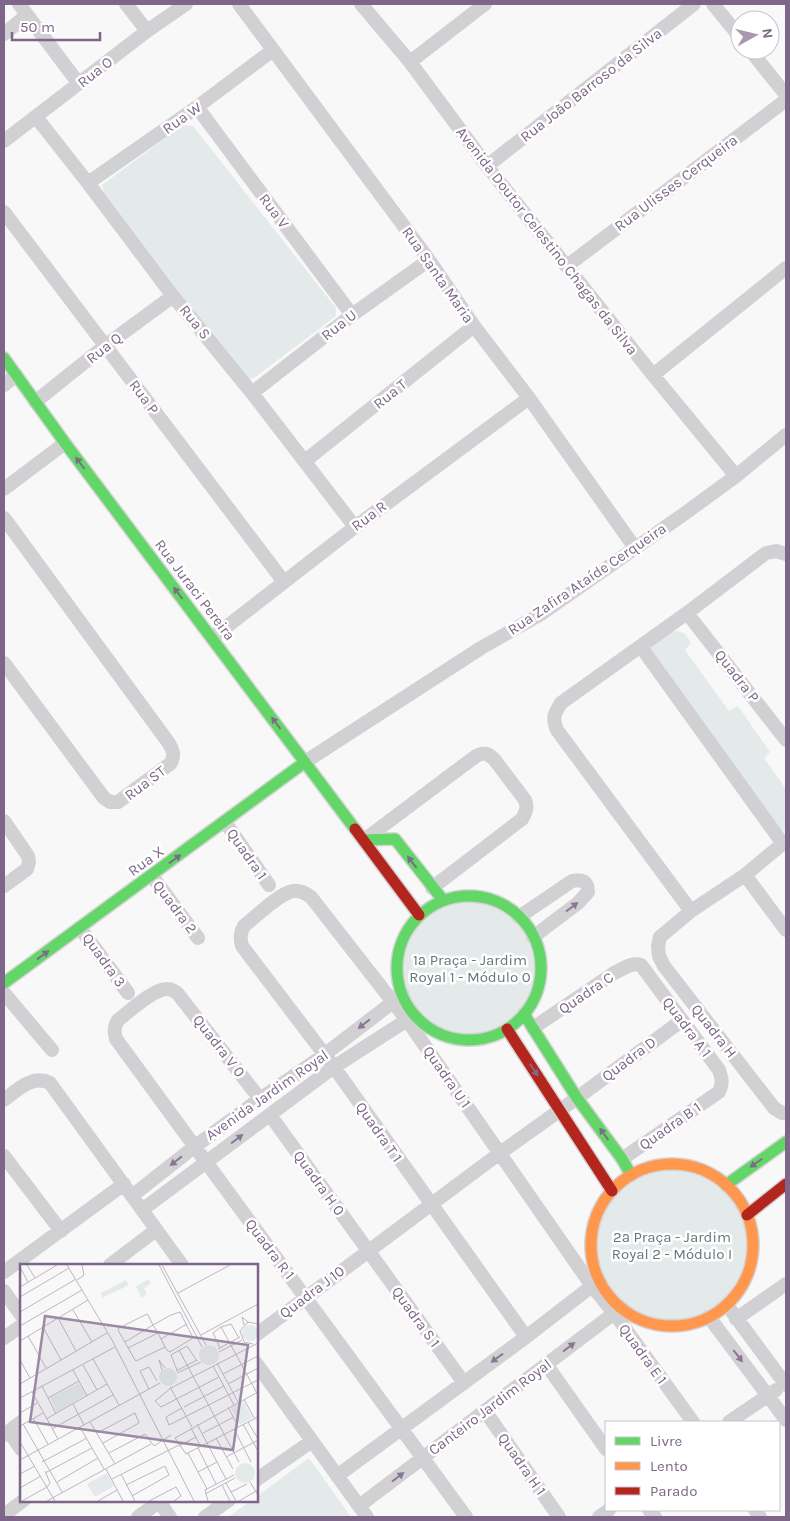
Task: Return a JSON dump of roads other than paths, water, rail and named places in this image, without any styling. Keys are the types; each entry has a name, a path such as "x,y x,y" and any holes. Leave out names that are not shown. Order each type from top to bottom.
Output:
{"street":[{"path":"126,4 147,31"},
{"name":"Rua O","path":"4,141 147,31 186,4"},
{"name":"Rua Santa Maria","path":"238,4 429,260 474,326 529,398 635,548"},
{"name":"Avenida Doutor Celestino Chagas da Silva","path":"361,4 410,62 487,166 653,376 736,476"},
{"path":"410,62 486,4"},
{"name":"Rua João Barroso da Silva","path":"487,166 694,4"},
{"path":"713,4 730,25"},
{"path":"4,34 23,9 79,84"},
{"name":"Rua W","path":"88,183 197,107 273,50"},
{"path":"758,60 786,95"},
{"name":"Rua Ulisses Cerqueira","path":"567,266 786,100"},
{"name":"Rua V","path":"197,107 352,314"},
{"name":"Rua S","path":"36,117 173,296 252,393 355,527"},
{"name":"Rua P","path":"4,212 284,582"},
{"name":"Rua U","path":"252,393 352,314 429,260"},
{"path":"653,376 786,268"},
{"name":"Rua Q","path":"35,402 105,346 173,296"},
{"name":"Rua T","path":"305,461 474,326"},
{"name":"Rua Juraci Pereira","path":"4,358 65,443 419,915"},
{"path":"4,385 16,375"},
{"name":"Rua R","path":"212,638 355,527 529,398"},
{"name":"Rua Zafira Ataíde Cerqueira","path":"305,762 480,648 541,614 684,514 786,436"},
{"path":"4,489 65,443"},
{"name":"Rua ST","path":"4,518 168,742 174,756 171,763 118,802 110,802 104,798 4,663"},
{"path":"641,647 785,843 745,875 691,911 557,730 554,721 555,713 561,703 641,647 766,553 776,551 786,554"},
{"name":"Quadra P","path":"687,613 786,740"},
{"path":"364,840 476,756 482,753 488,754 494,759 525,800 527,806 526,813 522,819 432,888"},
{"name":"Rua X","path":"4,983 226,822 305,762"},
{"path":"4,822 28,856 29,862 27,869 4,886"},
{"name":"Quadra 1","path":"226,822 269,885"},
{"path":"364,840 394,839 443,900"},
{"path":"745,875 786,930"},
{"name":"Quadra 2","path":"152,876 198,938"},
{"path":"519,917 572,881 584,881 588,886 588,892 578,903 534,937"},
{"name":"Quadra U 1","path":"244,926 285,894 294,890 303,892 311,897 397,998 500,1153 596,1284"},
{"path":"397,998 399,952 406,932 426,909 443,900 466,896 481,897 495,900 508,907 527,925 534,937 539,952 539,985 533,1000 524,1014 507,1029 492,1036 476,1040 459,1039 436,1032 411,1018"},
{"name":"Quadra H","path":"691,911 660,937 658,946 659,956 664,966 774,1108 782,1113 786,1113"},
{"name":"Quadra T 1","path":"244,926 240,932 242,946 334,1067 526,1337"},
{"name":"Quadra 3","path":"80,928 128,993"},
{"name":"Quadra C","path":"533,1028 614,973 632,965 641,965"},
{"name":"Quadra A 1","path":"641,965 719,1070 722,1079 722,1086 719,1092"},
{"name":"Quadra V 0","path":"116,1039 114,1026 118,1020 156,992 165,989 172,990 178,994 260,1099"},
{"path":"4,993 52,1050"},
{"name":"Avenida Jardim Royal","path":"132,1196 194,1147 324,1055 397,998"},
{"path":"524,1014 578,1098 622,1159 631,1175"},
{"name":"Avenida Jardim Royal","path":"142,1210 334,1067 411,1018"},
{"name":"Quadra D","path":"500,1153 578,1098 681,1021"},
{"path":"507,1029 612,1191"},
{"name":"Quadra R 1","path":"116,1039 466,1517"},
{"path":"4,1100 28,1082 44,1080 50,1083 181,1264"},
{"name":"Quadra B 1","path":"622,1159 719,1092"},
{"name":"Quadra H 0","path":"270,1115 369,1250"},
{"path":"726,1185 782,1148"},
{"name":"Quadra J 10","path":"258,1333 500,1153"},
{"path":"4,1156 61,1231"},
{"path":"337,1476 596,1284 591,1244 594,1225 601,1207 612,1191 631,1175 655,1166 680,1164 705,1171 726,1185 737,1197 747,1215 753,1243 751,1263 744,1283 736,1295 727,1305 709,1317 692,1324 674,1326 655,1324 618,1311"},
{"path":"4,1272 124,1184"},
{"path":"747,1215 786,1184"},
{"path":"111,1264 156,1230"},
{"name":"Quadra S 1","path":"369,1250 464,1383"},
{"name":"Quadra E 1","path":"596,1284 618,1311 692,1421"},
{"path":"736,1319 786,1284"},
{"path":"4,1291 20,1314"},
{"path":"727,1305 786,1384 730,1421"},
{"name":"Canteiro Jardim Royal","path":"363,1512 423,1458 618,1311"},
{"path":"709,1317 786,1420"},
{"path":"4,1338 20,1327"},
{"path":"546,1364 605,1448"},
{"path":"258,1366 363,1512"},
{"name":"Quadra H 1","path":"485,1411 559,1517"},
{"path":"20,1423 6,1433 20,1448"},
{"path":"258,1479 312,1441"},
{"path":"4,1514 23,1501"},
{"path":"138,1517 159,1501 170,1517"},
{"path":"205,1517 228,1501"}],"park label":[{"name":"1ª Praça - Jardim Royal 1 - Módulo 0","path":"470,968"},
{"name":"2ª Praça - Jardim Royal 2 - Módulo I","path":"672,1246"}]}
